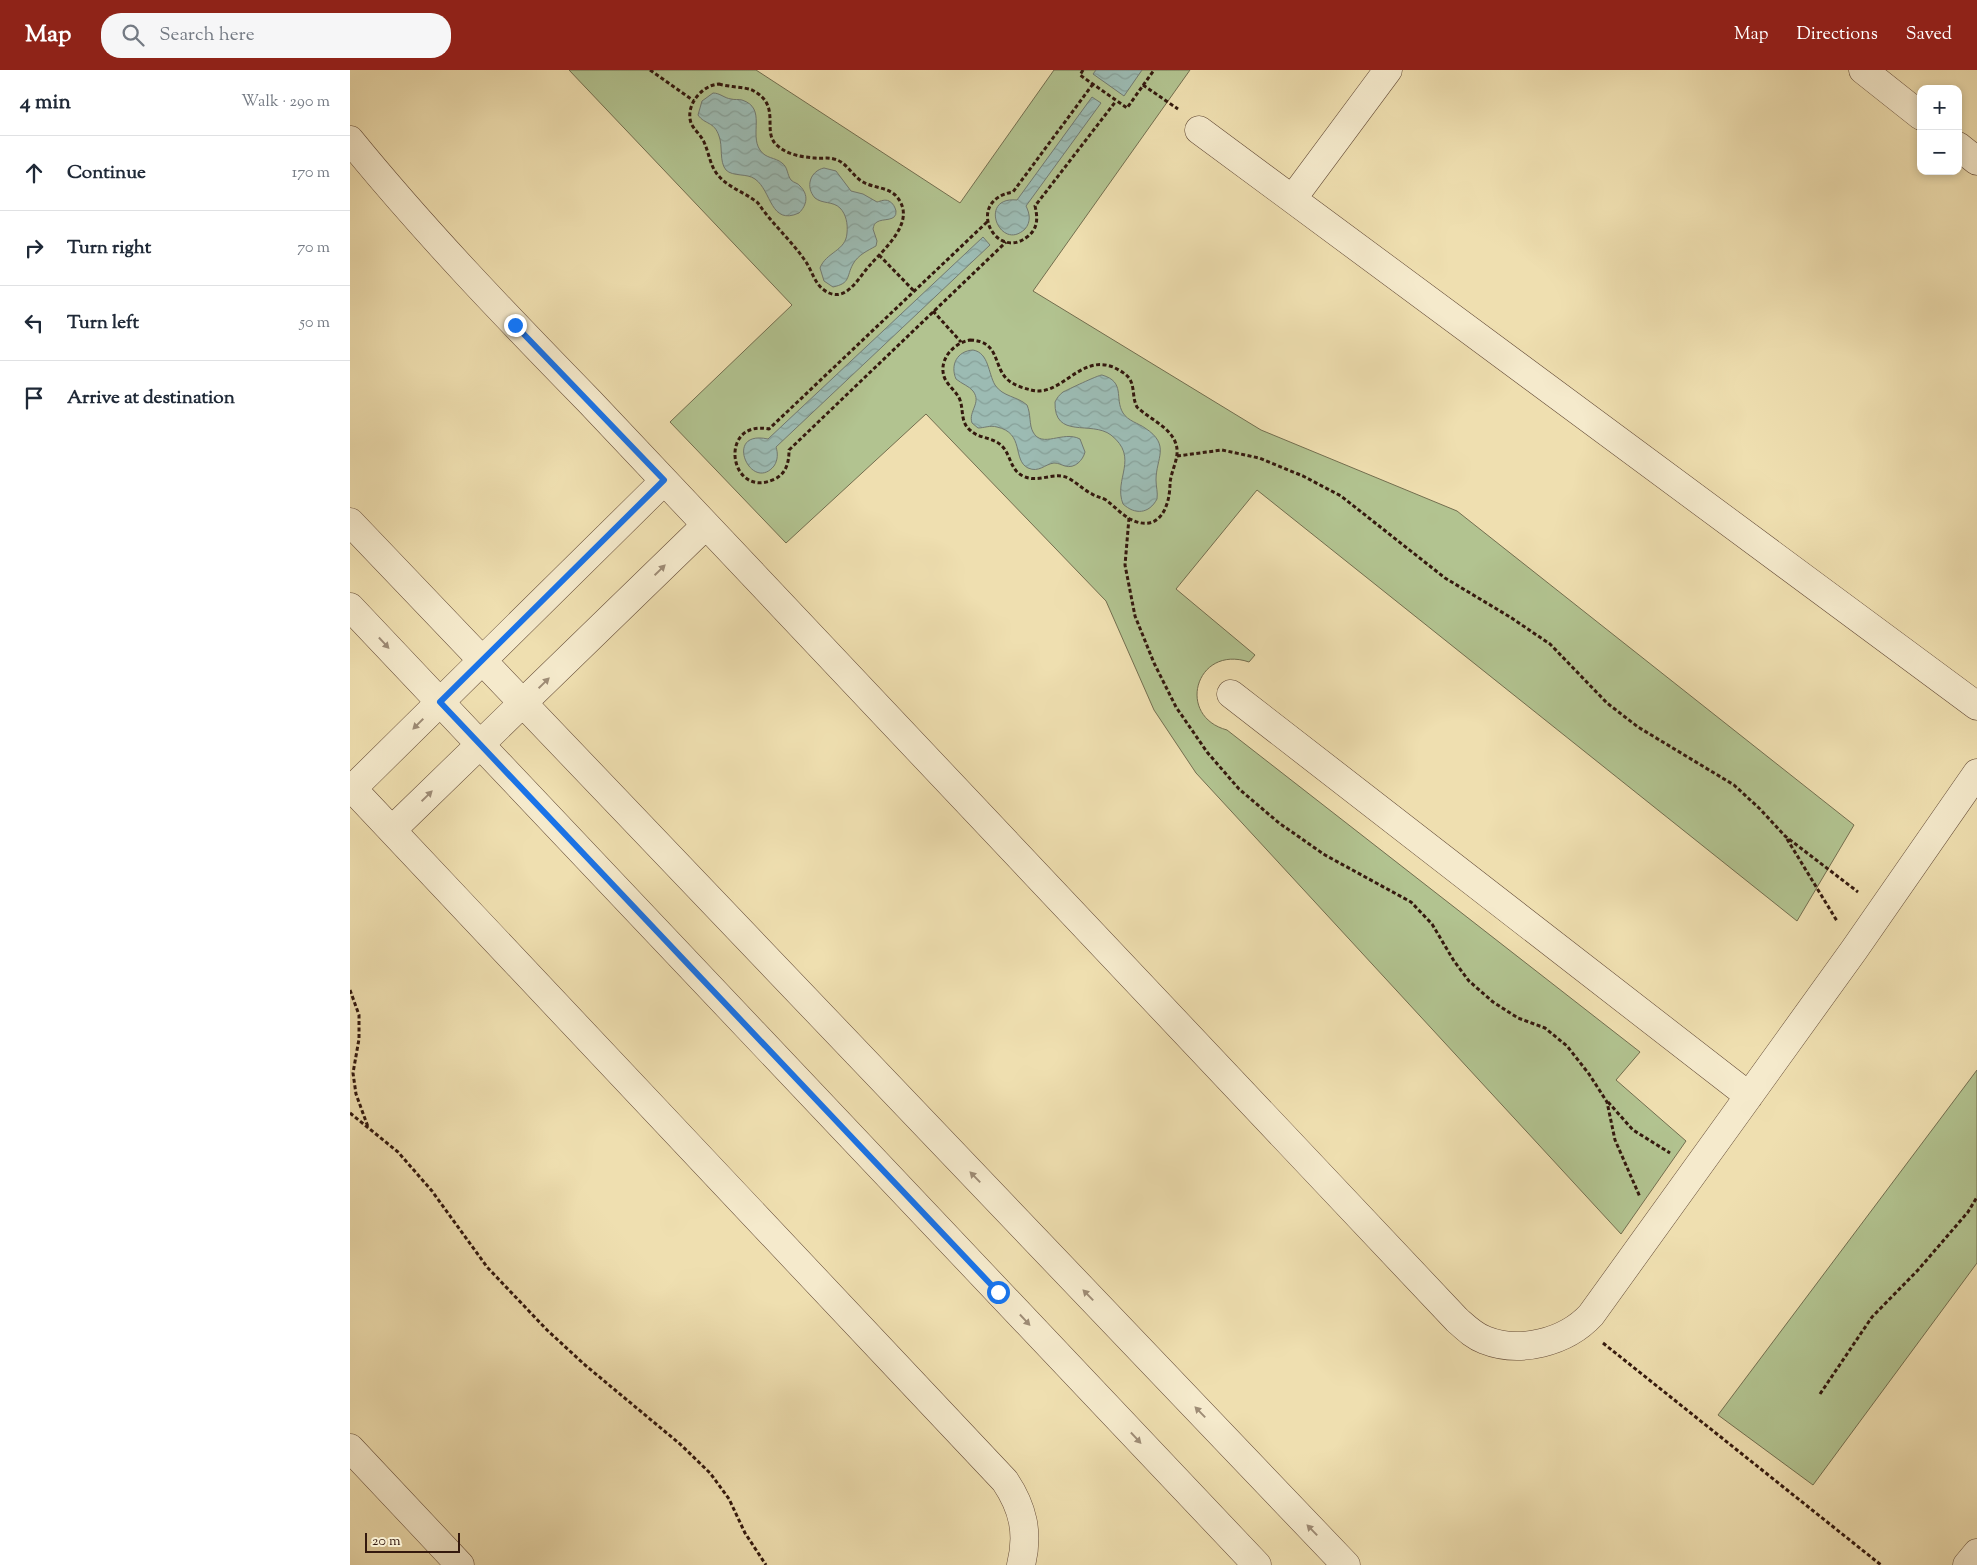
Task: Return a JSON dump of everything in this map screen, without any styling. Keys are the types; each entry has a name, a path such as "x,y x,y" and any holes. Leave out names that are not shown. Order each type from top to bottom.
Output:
{"street":[{"path":"1293,198 1388,70"},
{"path":"1863,70 1917,113"},
{"path":"1199,130 1977,706"},
{"path":"350,140 448,253 1457,1320 1471,1332 1485,1340 1510,1346 1547,1342 1562,1337 1582,1326 1592,1315 1854,950 1977,773"},
{"path":"1962,149 1977,161"},
{"path":"664,480 351,788 1005,1481 1015,1497 1022,1515 1025,1533 1021,1565"},
{"path":"350,522 1346,1565"},
{"path":"392,830 706,525"},
{"path":"350,607 1257,1565"},
{"path":"1231,694 1750,1096"},
{"path":"350,1448 460,1565"},
{"path":"1968,1565 1977,1553"}],"path":[{"path":"650,70 694,101"},
{"path":"1083,70 1080,75 1127,108 1154,70"},
{"path":"719,84 747,88 754,91 767,103 771,112 771,137 780,148 800,156 834,158 840,161 860,180 892,192 896,196 903,213 900,228 893,241 848,291 840,294 825,291 815,279 806,262 758,203 730,186 717,174 711,164 704,142 692,124 690,116 694,101 705,88 711,85 719,84"},
{"path":"1093,84 1012,192 1002,194 993,200 988,209 987,222 992,233 1006,242 1019,241 1032,234 1036,225 1037,215 1035,206 1116,100"},
{"path":"987,222 768,428 760,427 750,430 742,436 736,444 734,454 736,464 741,473 749,479 758,482 769,481 778,477 785,470 789,461 789,450 1006,242"},
{"path":"879,255 914,291"},
{"path":"933,311 962,342"},
{"path":"977,340 994,352 1006,378 1017,386 1034,391 1042,391 1051,387 1090,365 1105,365 1118,370 1129,378 1137,407 1171,435 1176,444 1177,456 1172,472 1169,503 1160,517 1153,521 1136,521 1129,518 1107,501 1093,496 1063,476 1036,480 1024,477 1013,468 1003,446 994,440 971,432 966,426 962,416 960,399 948,385 943,373 947,356 962,342 977,340"},
{"path":"1177,456 1222,450 1258,458 1303,476 1341,496 1445,578 1510,617 1550,644 1607,703 1638,727 1734,785 1785,836 1882,910"},
{"path":"1129,518 1124,565 1135,616 1154,663 1176,707 1207,752 1238,789 1280,823 1326,855 1411,902 1432,924 1454,961 1469,981 1493,1002 1518,1018 1545,1028 1567,1046 1590,1074 1607,1102 1632,1130 1697,1170"},
{"path":"1785,836 1854,950"},
{"path":"350,990 359,1016 359,1039 353,1073 356,1094 369,1127"},
{"path":"1607,1102 1615,1140 1654,1230"},
{"path":"350,1113 398,1152 432,1191 486,1267 541,1323 585,1365 680,1444 710,1473 728,1499 745,1533 766,1565"},
{"path":"1820,1394 1872,1317 1918,1270 1968,1212 1977,1197"},
{"path":"1582,1326 1881,1565"}],"green space":[{"path":"569,70 756,70 960,203 1054,70 1190,70 1033,291 1261,430 1457,511 1854,825 1797,921 1257,490 1176,589 1255,655 1249,662 1231,659 1216,663 1205,672 1199,684 1197,698 1201,711 1211,722 1227,730 1640,1052 1616,1080 1686,1141 1621,1234 1196,773 1154,710 1106,601 926,414 786,543 670,422 792,305"},
{"path":"1977,1070 1977,1263 1813,1485 1718,1415"}],"water":[{"path":"1096,70 1142,70 1124,96 1093,74"},
{"path":"713,93 742,100 750,104 754,109 757,144 760,150 765,155 784,165 791,180 799,185 805,193 804,207 799,213 789,216 782,215 772,205 761,184 755,179 732,174 726,170 717,131 698,115 702,101"},
{"path":"1092,97 1101,103 1026,206 1029,218 1027,226 1016,234 1008,234 1001,229 997,222 995,214 998,206 1005,201 1017,200"},
{"path":"824,168 836,171 851,191 863,194 877,202 889,201 894,205 896,211 894,217 875,224 873,229 877,241 876,246 857,258 843,284 833,287 824,281 820,268 827,258 843,244 846,239 847,226 845,216 840,208 834,204 818,200 810,189 812,176 815,172"},
{"path":"983,237 990,245 776,447 777,457 774,466 765,472 757,472 750,467 745,459 746,443 754,438 768,439"},
{"path":"973,350 985,359 998,389 1027,405 1032,429 1037,437 1047,439 1067,436 1080,439 1085,452 1078,463 1069,467 1054,463 1039,469 1028,468 1020,459 1015,440 1006,430 994,426 978,428 972,423 971,419 976,403 975,395 971,389 956,379 954,369 959,356"},
{"path":"1102,375 1109,378 1117,386 1120,407 1125,416 1153,434 1160,446 1156,480 1157,499 1146,510 1132,510 1123,504 1121,486 1125,460 1124,452 1111,435 1103,431 1067,425 1056,414 1055,402 1062,393"}],"route":[{"path":"515,325 664,480 440,702 998,1292"}]}
